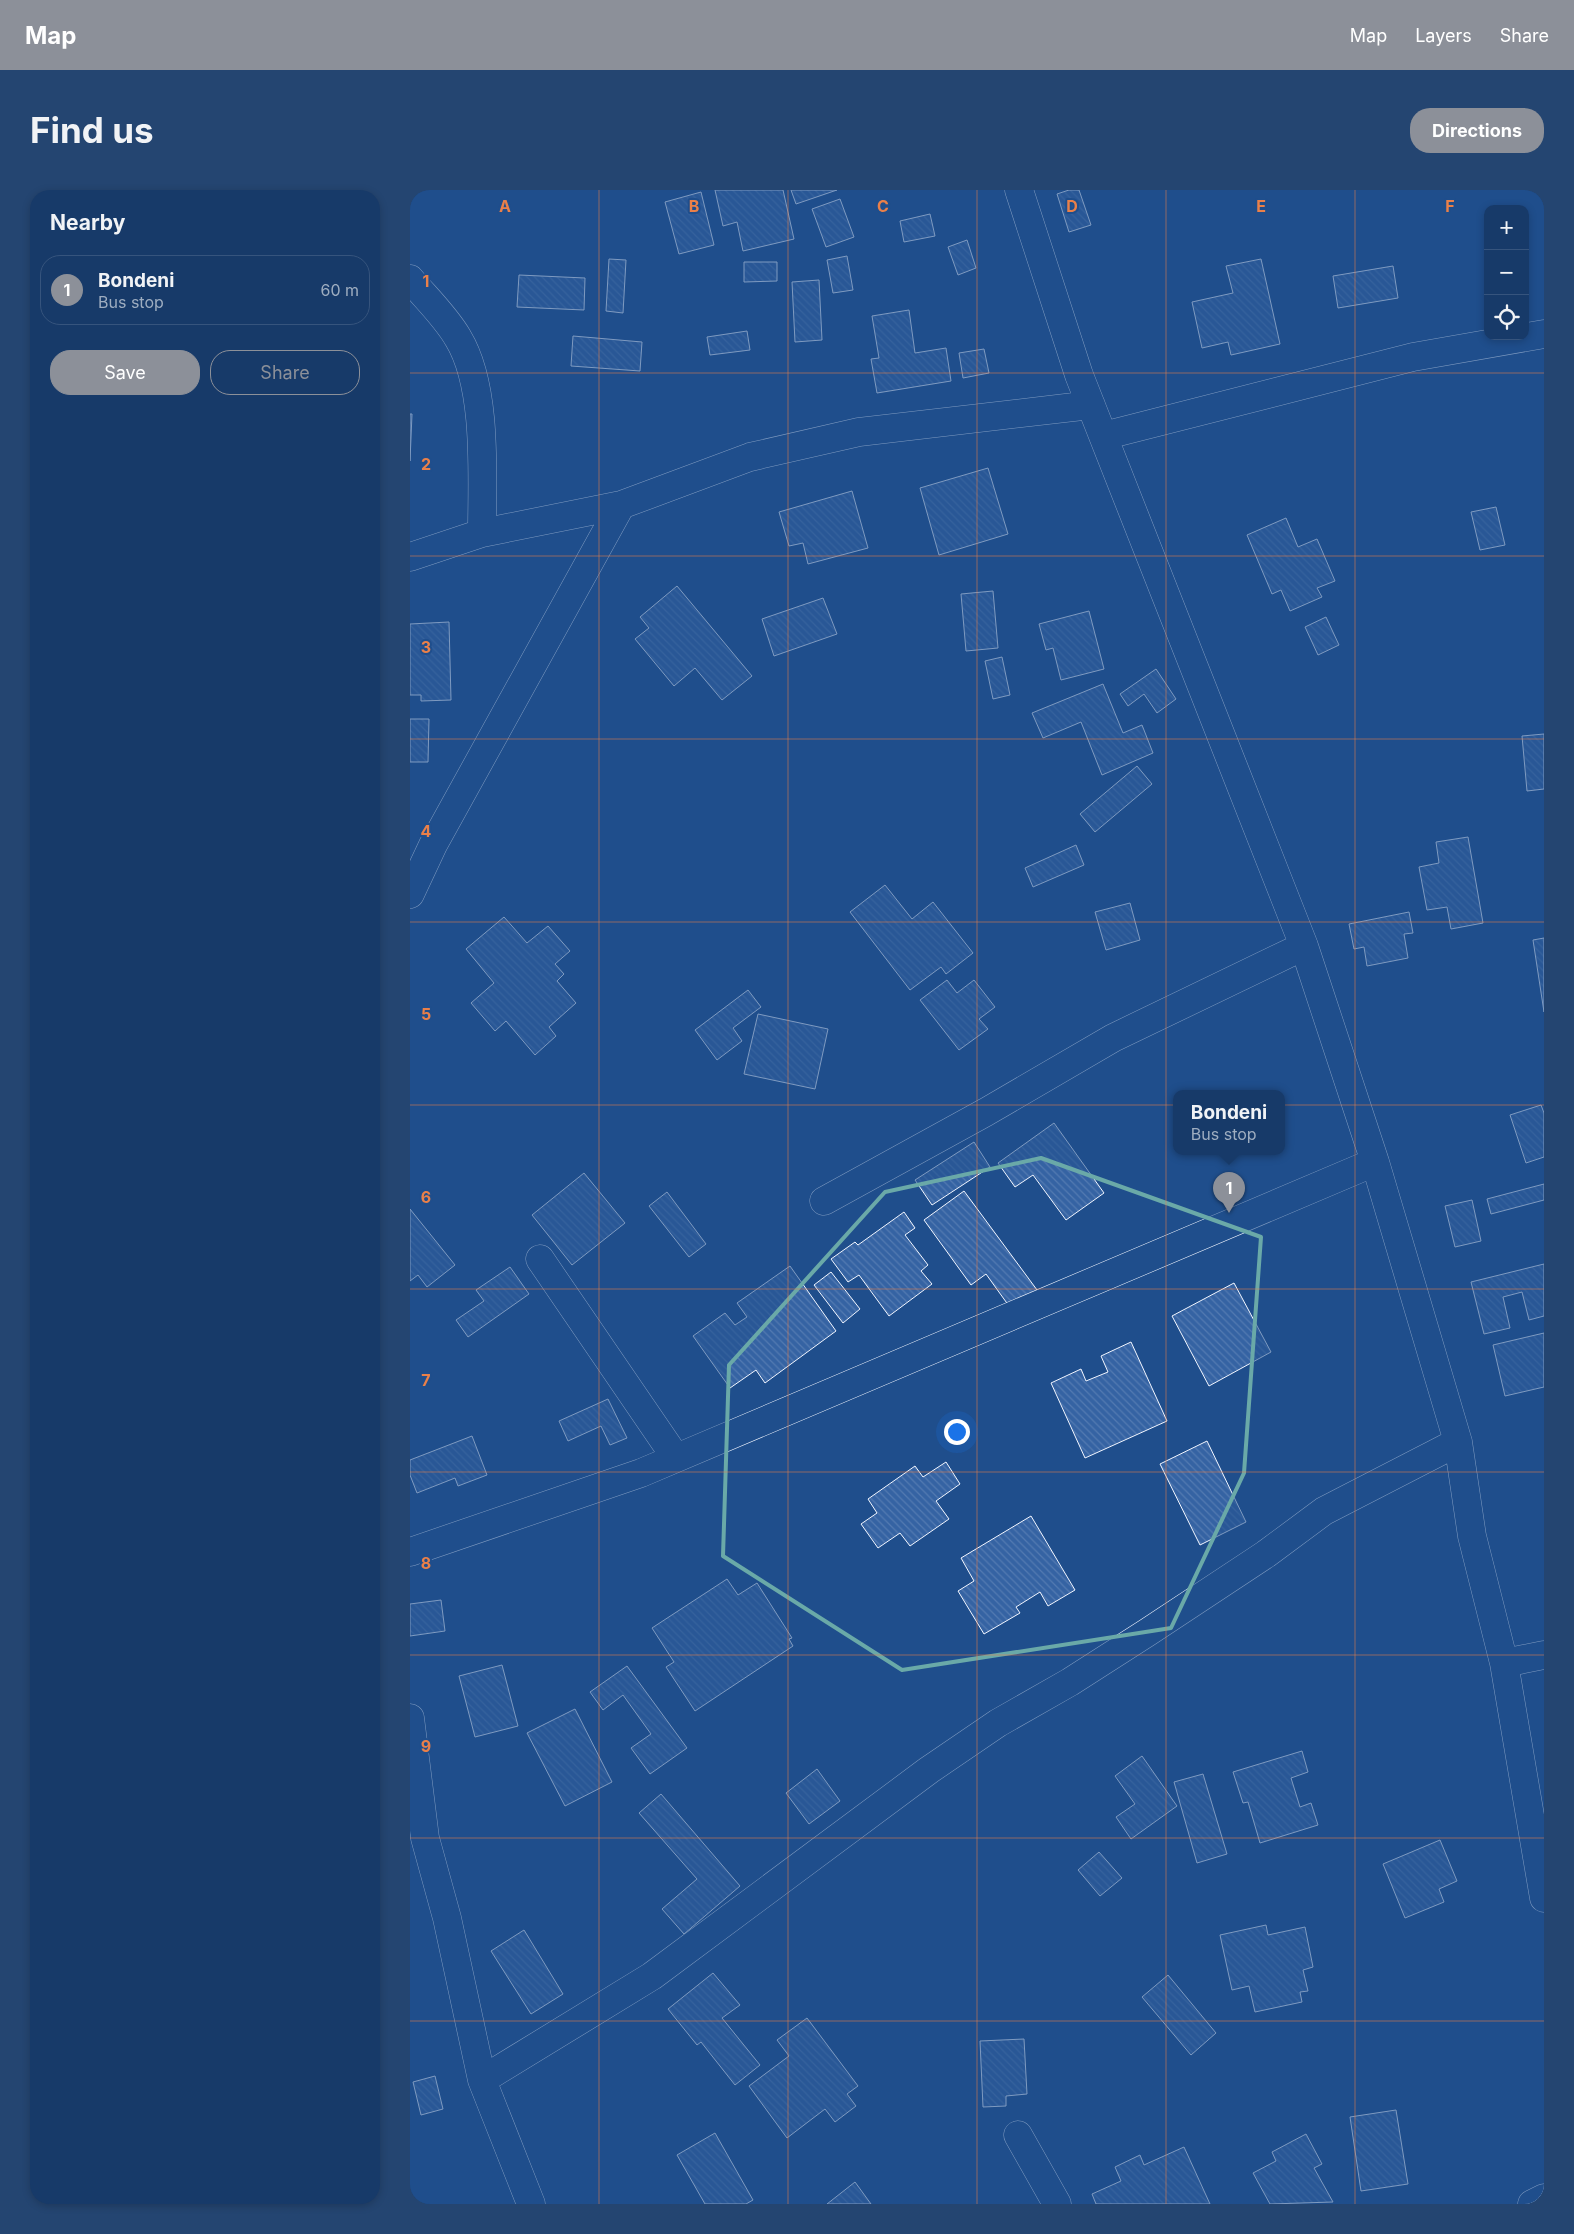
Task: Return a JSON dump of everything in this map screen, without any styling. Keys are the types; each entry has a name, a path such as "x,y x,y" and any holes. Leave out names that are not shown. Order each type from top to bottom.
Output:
{"street":[{"path":"1020,190 1079,375 1304,946 1375,1162 1458,1442 1472,1536 1504,1663 1544,1898"},
{"path":"410,279 458,338 469,360 477,396 482,460 482,533"},
{"path":"1103,436 1413,357 1544,334"},
{"path":"410,558 482,533 622,505 750,458 859,432 1091,405"},
{"path":"410,894 433,845 622,505"},
{"path":"824,1201 986,1112 1113,1038 1304,946"},
{"path":"410,1552 641,1473 1375,1162"},
{"path":"540,1259 676,1458"},
{"path":"482,2080 652,1976 929,1770 998,1723 1070,1682 1140,1637 1266,1554 1324,1511 1458,1442"},
{"path":"1504,1663 1544,1655"},
{"path":"410,1718 417,1838 447,1918 482,2080 531,2204"},
{"path":"1018,2135 1057,2204"},
{"path":"1532,2204 1544,2198"}],"highlighted area":[{"path":"1041,1158 1261,1237 1244,1473 1171,1628 902,1670 723,1556 729,1365 885,1192"}],"building":[{"path":"715,190 783,190 794,239 743,251 737,222 723,226"},
{"path":"791,190 837,190 796,204"},
{"path":"1069,190 1079,190 1091,225 1069,232 1057,194"},
{"path":"701,192 714,245 679,254 665,202"},
{"path":"840,199 854,237 826,247 812,209"},
{"path":"930,214 935,236 904,242 900,221"},
{"path":"967,240 976,268 958,275 948,247"},
{"path":"847,256 853,290 833,293 827,260"},
{"path":"609,259 626,260 623,313 606,311"},
{"path":"1261,259 1280,344 1231,355 1228,342 1202,348 1192,302 1233,293 1226,266"},
{"path":"744,262 777,262 777,281 744,282"},
{"path":"1393,266 1398,298 1338,308 1333,276"},
{"path":"519,275 585,278 584,310 517,307"},
{"path":"819,280 822,340 795,342 792,282"},
{"path":"909,310 915,353 946,348 951,381 877,393 871,359 879,358 872,316"},
{"path":"747,331 750,350 710,355 707,337"},
{"path":"573,336 642,342 640,371 571,366"},
{"path":"984,349 989,373 963,378 959,353"},
{"path":"410,414 412,414 410,461"},
{"path":"988,468 1008,534 939,555 920,488"},
{"path":"852,491 868,548 808,564 803,543 789,546 779,512"},
{"path":"1496,507 1505,545 1480,550 1471,512"},
{"path":"1286,518 1298,547 1317,539 1335,581 1317,588 1322,597 1290,611 1281,590 1272,594 1247,535"},
{"path":"677,586 752,676 722,700 695,668 674,686 635,639 649,628 640,617"},
{"path":"993,591 998,648 966,651 961,594"},
{"path":"823,598 837,634 774,656 762,619"},
{"path":"1089,611 1104,669 1061,680 1053,648 1046,650 1039,624"},
{"path":"1326,617 1339,645 1318,655 1305,627"},
{"path":"449,622 451,700 421,701 421,695 410,695 410,624"},
{"path":"1002,657 1010,695 993,699 985,661"},
{"path":"1156,669 1176,699 1157,713 1144,694 1128,706 1120,694"},
{"path":"1103,684 1123,733 1142,725 1153,753 1102,775 1081,722 1043,738 1032,713"},
{"path":"410,719 429,719 428,762 410,762"},
{"path":"1544,734 1544,789 1527,791 1522,736"},
{"path":"1137,766 1152,784 1095,832 1080,814"},
{"path":"1468,837 1483,923 1451,929 1447,907 1427,910 1419,867 1439,863 1436,842"},
{"path":"1076,845 1084,865 1033,887 1025,868"},
{"path":"885,885 912,919 933,902 973,953 946,974 941,967 910,990 850,912"},
{"path":"1130,903 1140,940 1106,950 1095,912"},
{"path":"1409,912 1413,933 1404,934 1408,958 1367,966 1364,947 1354,949 1349,924"},
{"path":"504,917 527,943 548,926 570,951 555,964 564,974 557,981 576,1003 549,1027 556,1036 535,1055 506,1021 495,1031 471,1003 494,983 466,949"},
{"path":"1544,938 1544,1012 1533,940"},
{"path":"947,980 957,993 974,980 995,1007 979,1019 988,1029 959,1050 920,1000"},
{"path":"748,990 761,1007 733,1028 742,1041 717,1060 695,1030"},
{"path":"758,1014 828,1029 815,1089 744,1074"},
{"path":"1541,1105 1544,1113 1544,1157 1526,1163 1510,1115"},
{"path":"1054,1123 1104,1193 1066,1220 1033,1175 1015,1187 998,1163"},
{"path":"974,1142 990,1167 932,1205 915,1180"},
{"path":"584,1173 625,1223 572,1265 532,1215"},
{"path":"1544,1184 1544,1200 1491,1214 1487,1199"},
{"path":"964,1191 1040,1294 1014,1313 986,1274 971,1285 924,1220"},
{"path":"667,1192 706,1244 689,1257 649,1206"},
{"path":"1472,1200 1481,1241 1455,1247 1445,1206"},
{"path":"410,1209 455,1265 427,1287 418,1275 410,1281"},
{"path":"904,1212 915,1228 905,1235 928,1265 921,1271 932,1284 889,1316 859,1275 848,1282 831,1259 855,1242 858,1245"},
{"path":"1544,1264 1544,1316 1529,1320 1522,1292 1503,1297 1510,1328 1484,1334 1471,1282"},
{"path":"790,1266 836,1331 765,1383 756,1370 730,1388 693,1336 725,1313 735,1325 747,1317 737,1303"},
{"path":"510,1267 529,1294 468,1337 456,1320 484,1301 476,1290"},
{"path":"831,1272 860,1309 843,1323 814,1285"},
{"path":"1234,1283 1271,1352 1209,1386 1172,1316"},
{"path":"1544,1333 1544,1387 1505,1396 1493,1345"},
{"path":"1131,1342 1167,1421 1085,1458 1051,1383 1081,1369 1086,1381 1108,1372 1101,1356"},
{"path":"608,1399 627,1438 610,1445 601,1426 568,1441 559,1421"},
{"path":"472,1436 487,1475 458,1486 455,1478 417,1493 410,1475 410,1460"},
{"path":"1207,1441 1246,1522 1200,1545 1160,1464"},
{"path":"946,1462 960,1484 936,1501 949,1519 910,1546 900,1533 878,1548 861,1524 877,1513 868,1499 915,1466 923,1477"},
{"path":"1031,1516 1075,1590 1048,1606 1040,1592 1016,1607 1020,1613 984,1634 958,1591 974,1581 961,1558"},
{"path":"727,1579 738,1595 757,1583 792,1638 789,1639 793,1646 695,1711 666,1667 674,1662 652,1628"},
{"path":"441,1600 445,1631 410,1636 410,1604"},
{"path":"502,1665 518,1726 475,1737 459,1676"},
{"path":"627,1666 687,1748 650,1774 631,1748 651,1734 623,1695 603,1710 590,1692"},
{"path":"575,1709 612,1782 565,1806 527,1733"},
{"path":"1302,1751 1308,1772 1291,1778 1300,1807 1311,1803 1318,1825 1260,1843 1248,1802 1243,1803 1233,1772"},
{"path":"1142,1756 1177,1806 1131,1839 1116,1817 1135,1804 1115,1776"},
{"path":"817,1769 840,1801 809,1824 786,1793"},
{"path":"1203,1774 1227,1854 1197,1863 1174,1782"},
{"path":"661,1794 740,1886 684,1934 662,1909 697,1879 639,1813"},
{"path":"1440,1840 1457,1881 1439,1889 1444,1902 1405,1918 1383,1864"},
{"path":"1099,1852 1122,1878 1100,1896 1078,1870"},
{"path":"1266,1925 1268,1935 1305,1927 1313,1967 1303,1970 1308,1991 1300,1992 1302,2002 1255,2012 1249,1986 1232,1990 1220,1935"},
{"path":"524,1930 563,1994 531,2014 491,1951"},
{"path":"713,1973 740,2005 722,2018 760,2065 735,2085 701,2042 697,2045 668,2009"},
{"path":"1168,1975 1216,2033 1191,2055 1142,1997"},
{"path":"807,2018 858,2086 847,2094 856,2106 835,2122 825,2109 787,2138 749,2086 789,2056 777,2040"},
{"path":"1024,2039 1027,2094 1006,2096 1006,2106 983,2107 980,2041"},
{"path":"435,2076 443,2109 421,2115 413,2082"},
{"path":"1396,2110 1408,2184 1361,2191 1350,2117"},
{"path":"715,2133 753,2200 746,2204 705,2204 677,2155"},
{"path":"1306,2134 1322,2164 1314,2168 1333,2202 1270,2204 1253,2173 1276,2161 1272,2152"},
{"path":"1184,2147 1210,2204 1096,2204 1092,2194 1121,2181 1115,2167 1140,2155 1144,2165"},
{"path":"855,2182 871,2204 827,2204"}],"place":[{"name":"Bondeni","path":"1229,1213"}]}
